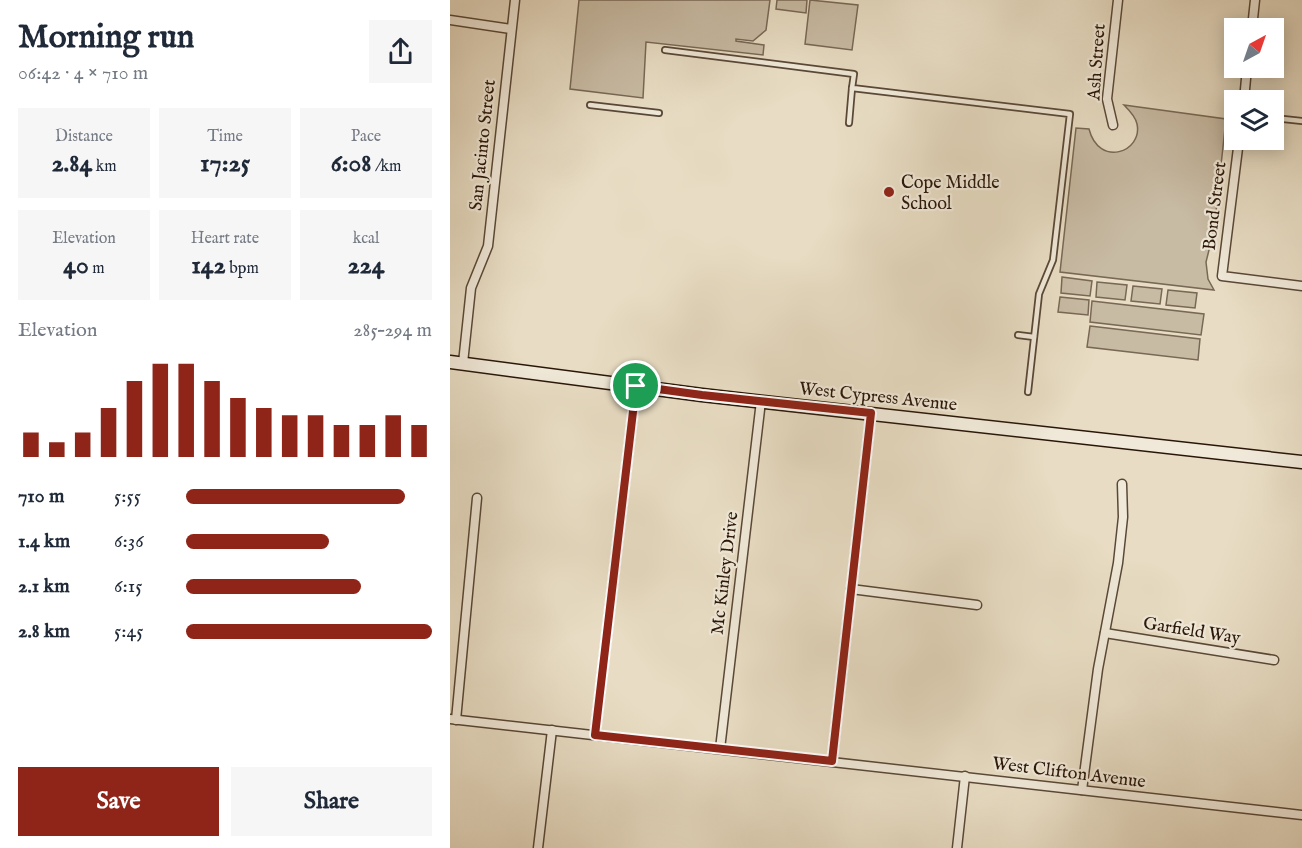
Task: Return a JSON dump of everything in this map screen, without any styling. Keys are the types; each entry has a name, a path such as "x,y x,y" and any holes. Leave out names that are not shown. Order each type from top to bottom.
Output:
{"main road":[{"name":"West Cypress Avenue","path":"456,362 761,401 1302,462"}],"street":[{"name":"San Jacinto Street","path":"456,362 471,288 488,246 515,0"},
{"name":"Ash Street","path":"1113,125 1107,99 1118,0"},
{"path":"1253,18 1255,0"},
{"path":"450,20 511,29"},
{"name":"Bond Street","path":"1238,150 1222,276 1302,286"},
{"path":"595,735 636,386"},
{"name":"Mc Kinley Drive","path":"720,749 761,401"},
{"path":"832,761 871,413"},
{"path":"1082,790 1098,669 1118,563 1123,517 1122,484"},
{"path":"477,498 453,719 720,749"},
{"path":"851,589 976,605"},
{"name":"Garfield Way","path":"1105,633 1274,660"},
{"path":"538,848 552,730"},
{"name":"West Clifton Avenue","path":"720,749 1302,815"},
{"path":"957,848 964,776"}],"lane":[{"path":"665,50 854,74 849,123"},
{"path":"852,88 1070,114 1053,260 1039,294 1028,392"},
{"path":"590,105 659,113"},
{"path":"1284,119 1302,121"},
{"path":"1018,335 1034,336"}],"shaded area":[{"path":"579,0 770,0 766,30 753,41 736,39 736,41 764,45 763,55 646,42 643,98 570,89"},
{"path":"777,0 807,0 806,13 776,9"},
{"path":"810,0 858,5 852,50 805,44"},
{"path":"1124,105 1224,119 1214,230 1206,262 1208,279 1214,290 1060,272 1076,128 1089,129 1094,141 1102,149 1119,152 1133,142 1137,134 1134,116"},
{"path":"1062,277 1092,281 1090,296 1061,293"},
{"path":"1097,282 1127,285 1125,300 1096,297"},
{"path":"1133,286 1162,289 1160,304 1131,301"},
{"path":"1168,290 1197,293 1195,308 1166,305"},
{"path":"1060,297 1089,300 1088,315 1058,312"},
{"path":"1092,301 1204,314 1201,335 1090,322"},
{"path":"1090,326 1200,339 1198,360 1087,347"}],"place":[{"name":"Cope Middle School","path":"889,192"}],"route":[{"path":"636,386 871,413 832,761 595,735 636,386"}]}
